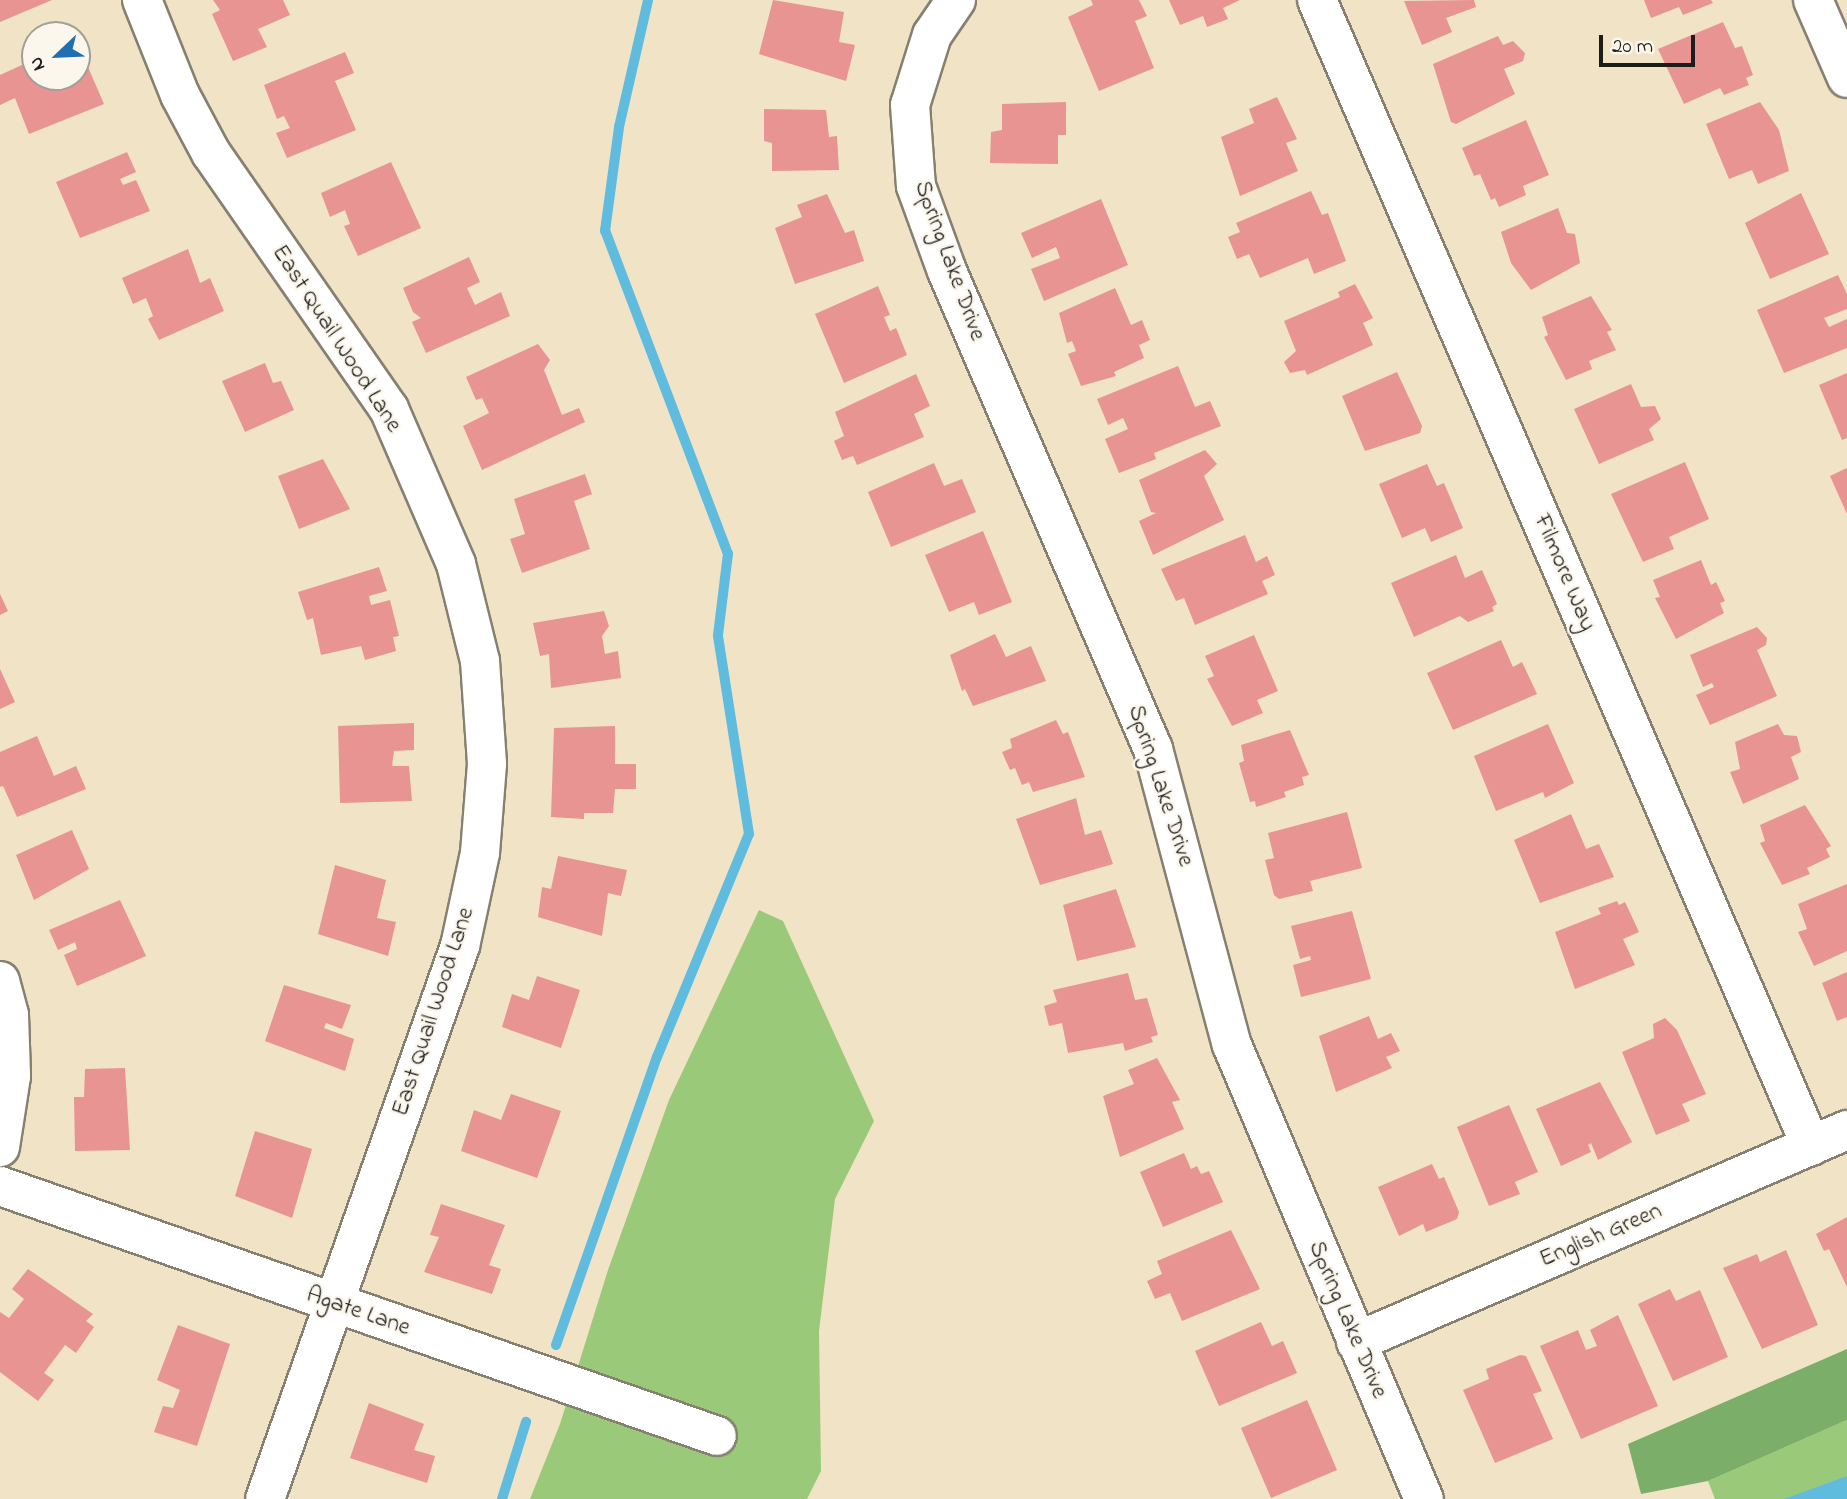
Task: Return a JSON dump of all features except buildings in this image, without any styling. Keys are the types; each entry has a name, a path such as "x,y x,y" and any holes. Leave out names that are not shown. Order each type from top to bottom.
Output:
{"street":[{"name":"East Quail Wood Lane","path":"142,0 180,95 211,153 389,409 456,564 480,661 486,777 480,853 460,946 265,1499"},
{"name":"Spring Lake Drive","path":"956,0 932,35 910,105 916,186 958,296 1153,749 1233,1045 1424,1499"},
{"name":"Filmore Way","path":"1317,0 1811,1146"},
{"path":"1813,0 1847,78"},
{"path":"0,981 9,1015 11,1076 0,1147"},
{"name":"English Green","path":"1356,1342 1847,1130"},
{"name":"Agate Lane","path":"0,1186 718,1436"}],"green space":[{"path":"759,910 783,921 874,1121 835,1199 819,1331 821,1471 807,1499 530,1499 560,1424 608,1270 669,1100"},
{"path":"1847,1349 1847,1420 1708,1481 1641,1494 1628,1444"},
{"path":"1847,1420 1847,1499 1715,1499 1708,1481"}],"water":[{"path":"1847,1476 1847,1499 1784,1499"}],"waterway":[{"path":"556,1345 657,1057 749,834 718,635 728,554 605,231 619,127 648,0"},
{"path":"502,1499 526,1422"}]}
